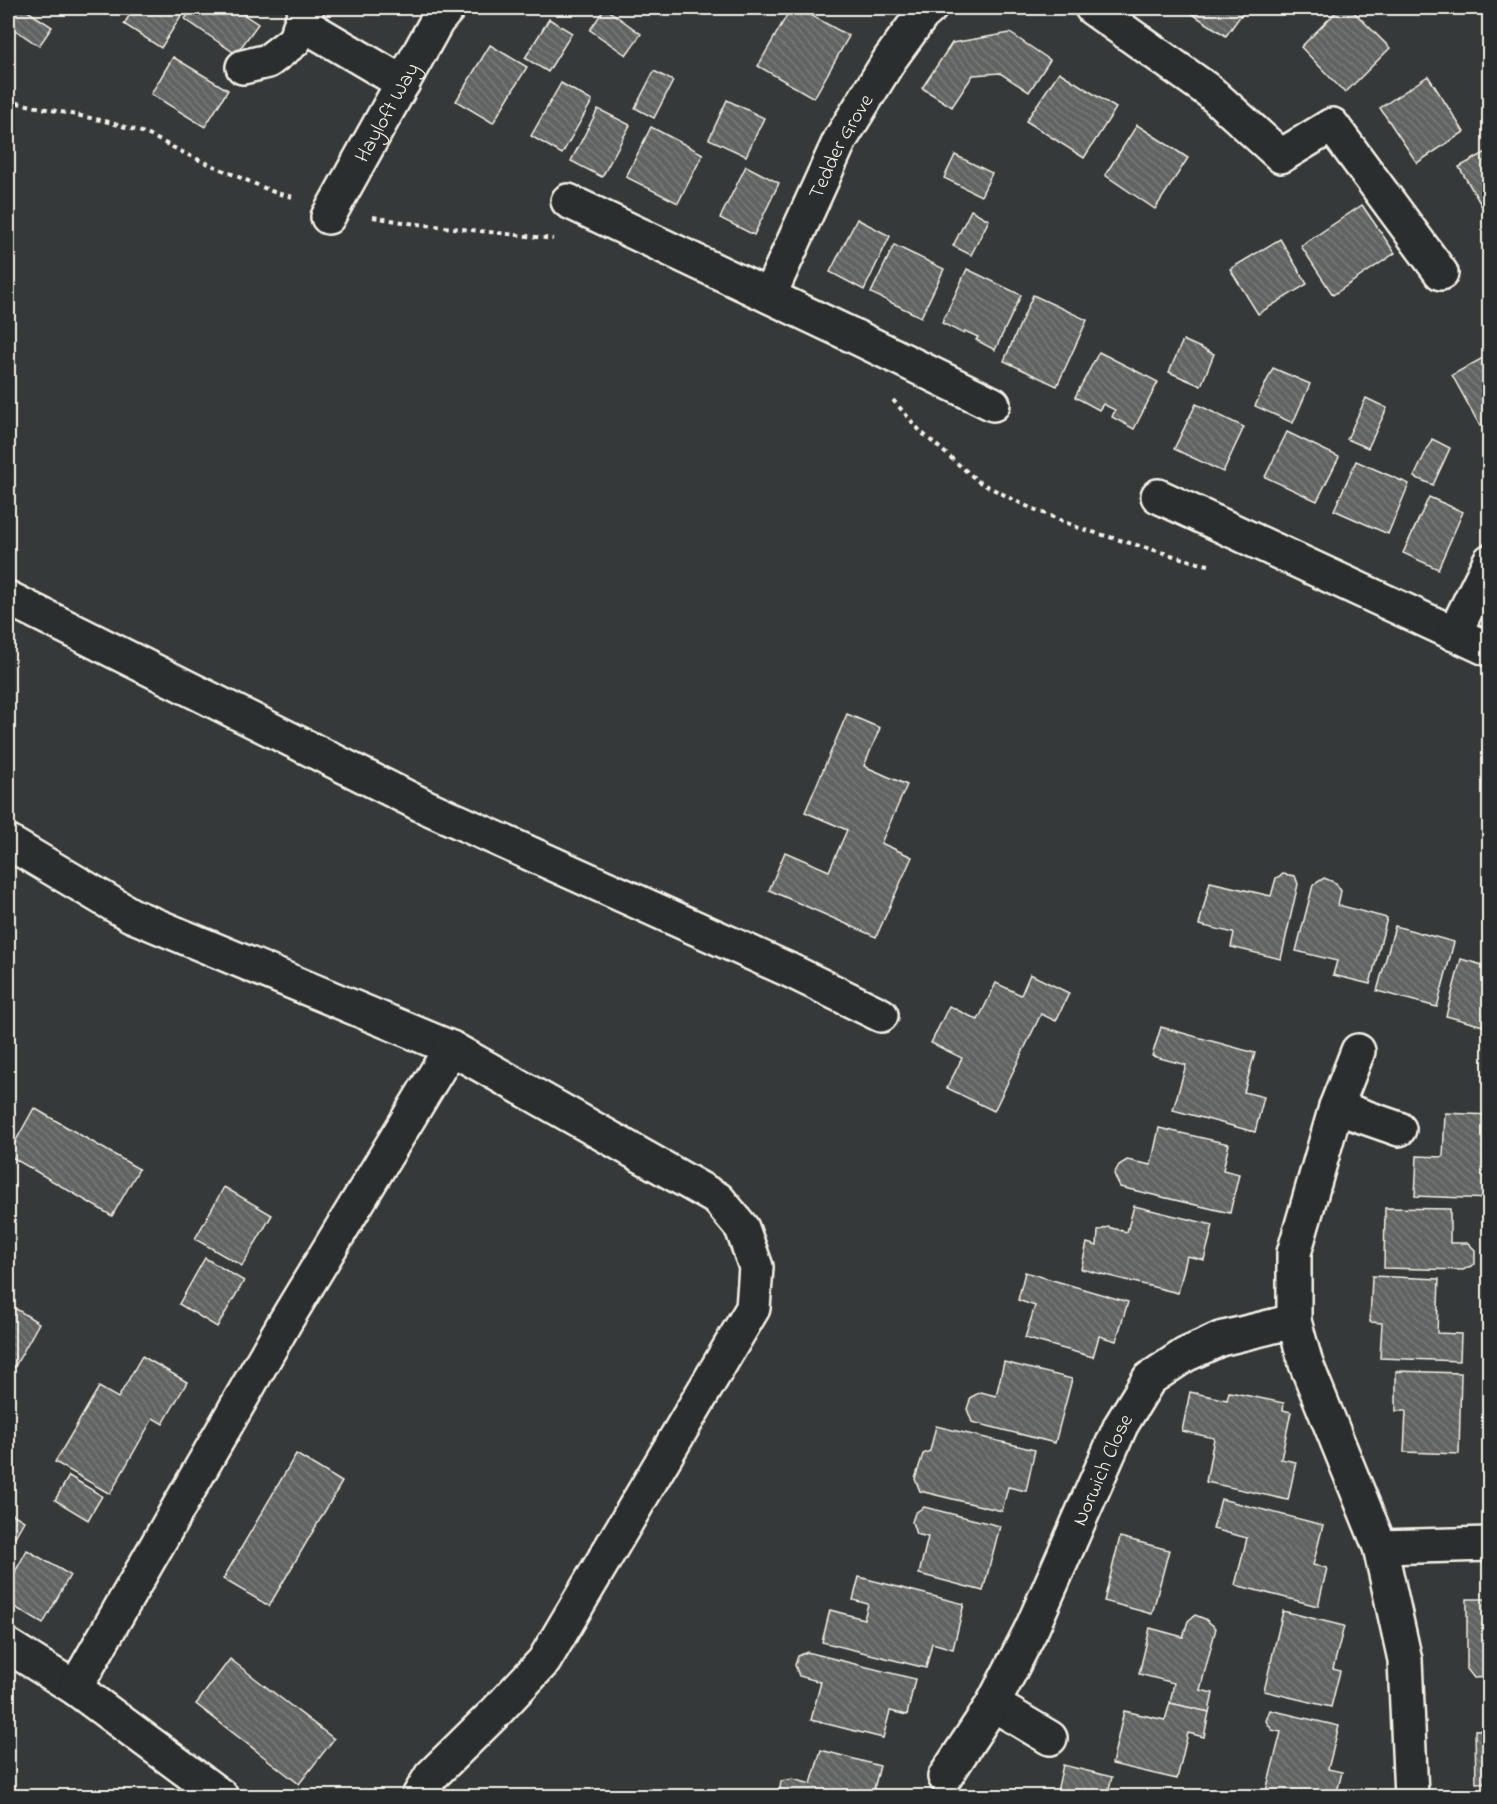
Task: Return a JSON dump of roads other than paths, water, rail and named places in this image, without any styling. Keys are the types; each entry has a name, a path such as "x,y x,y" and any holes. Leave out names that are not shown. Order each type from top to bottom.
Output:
{"street":[{"name":"Hayloft Way","path":"331,212 437,21 448,8"},
{"name":"Tedder Grove","path":"769,296 840,140 890,59 922,15 930,8"},
{"path":"1092,8 1209,91 1281,156 1332,125 1441,273"},
{"path":"243,67 268,61 294,41 304,15 403,83"},
{"path":"568,201 993,404"},
{"path":"1158,496 1490,650"},
{"path":"1454,634 1490,561"},
{"path":"8,598 422,805 778,965 881,1015"},
{"path":"8,842 131,915 451,1048 718,1199 742,1228 756,1267 753,1308 544,1660 495,1713 431,1776 419,1797"},
{"path":"75,1688 279,1332 451,1048"},
{"path":"1358,1051 1336,1107 1294,1253 1294,1321 1306,1364 1380,1547 1405,1660 1412,1797"},
{"path":"1336,1107 1399,1129"},
{"name":"Norwich Close","path":"945,1776 993,1704 1032,1628 1121,1425 1149,1379 1185,1355 1220,1339 1294,1321"},
{"path":"1380,1547 1490,1544"},
{"path":"8,1646 75,1688 221,1797"},
{"path":"993,1704 1050,1738"}]}
